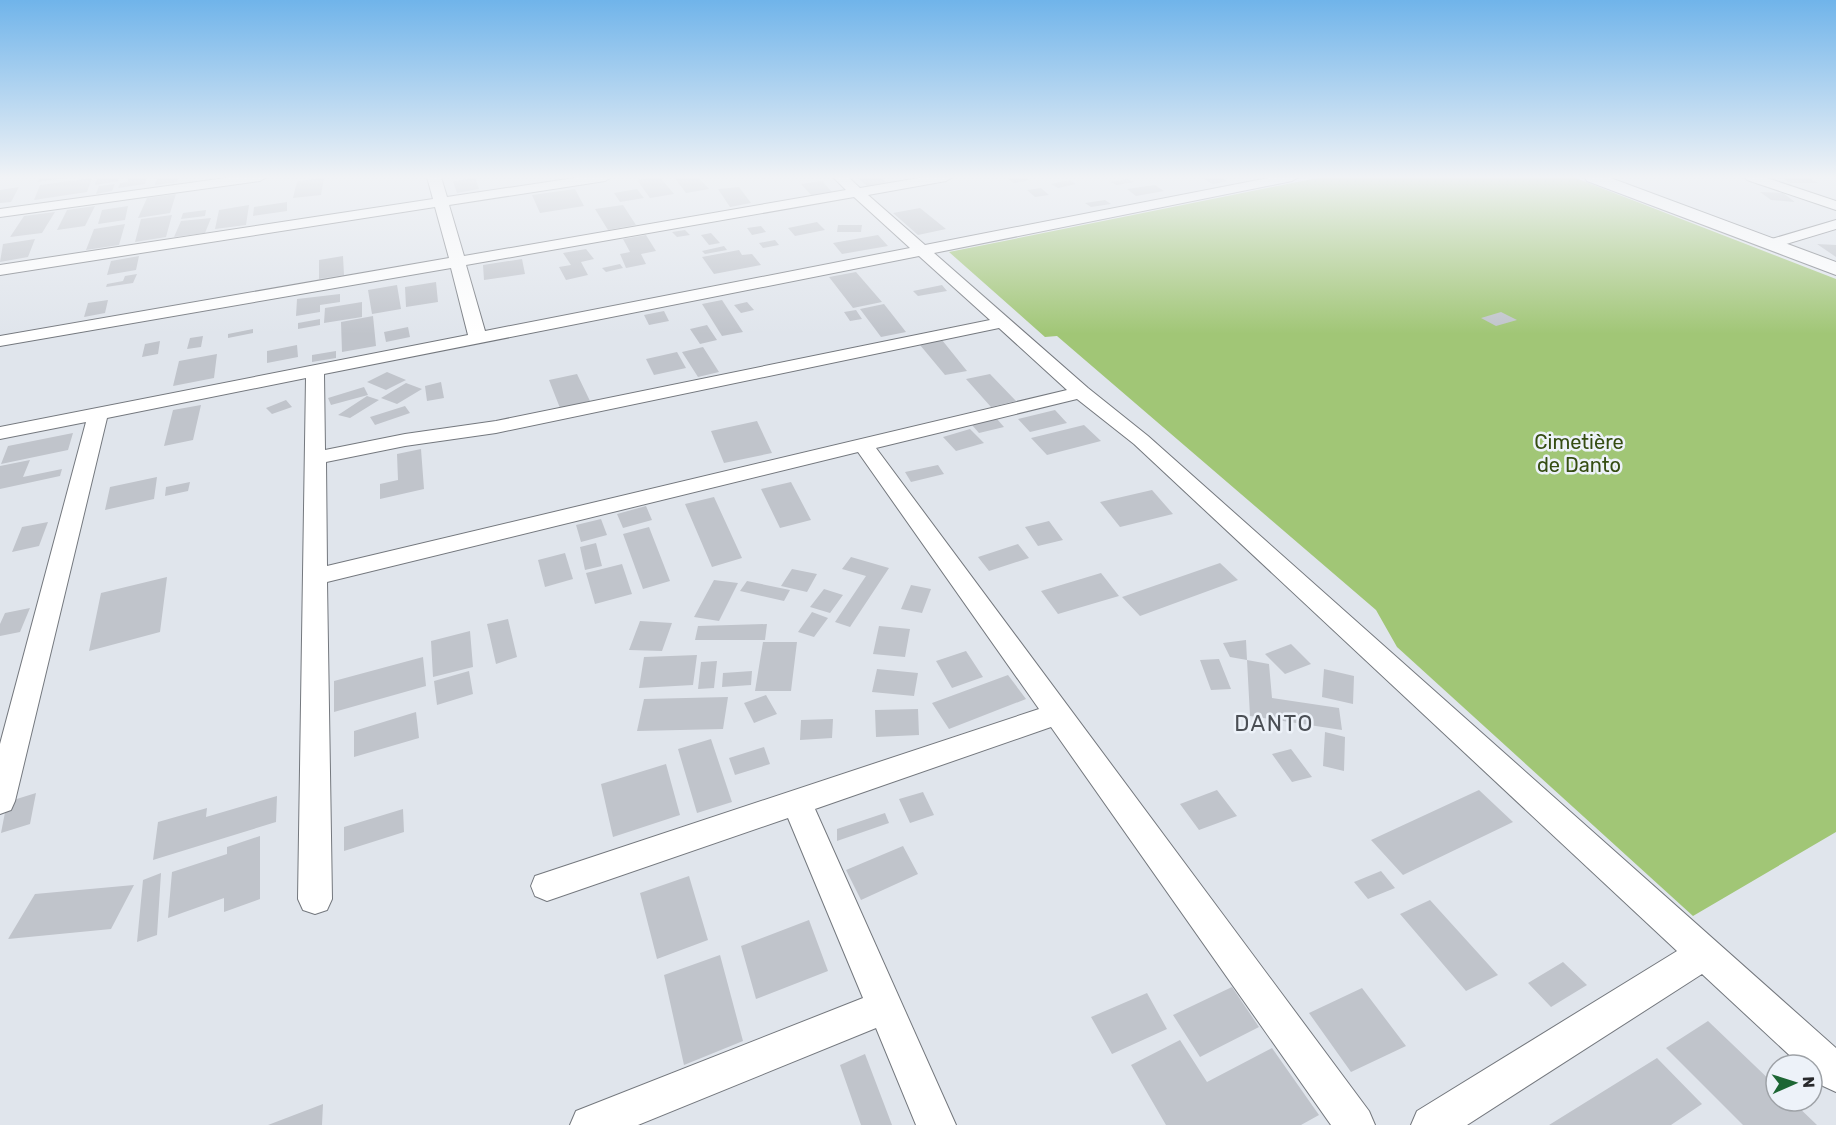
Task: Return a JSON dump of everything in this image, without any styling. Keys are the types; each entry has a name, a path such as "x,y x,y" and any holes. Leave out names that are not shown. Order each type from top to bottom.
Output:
{"street":[{"path":"0,270 263,230"},
{"path":"448,230 478,337"},
{"path":"0,341 457,262 620,230"},
{"path":"899,230 1081,392 1141,440 1836,1073"},
{"path":"0,433 1026,230"},
{"path":"1732,230 1836,269"},
{"path":"1770,244 1818,230"},
{"path":"315,458 405,440 507,425 1003,322"},
{"path":"315,370 315,899"},
{"path":"315,578 1081,392"},
{"path":"0,801 98,413"},
{"path":"863,445 1355,1125"},
{"path":"547,886 1058,714"},
{"path":"797,802 936,1125"},
{"path":"1431,1125 1704,953"},
{"path":"590,1125 885,1007"}],"green space":[{"name":"Cimetière de Danto","path":"1061,230 1708,230 1836,279 1836,832 1693,916 1397,647 1376,610 1057,336 1045,337 949,252"}],"building":[{"path":"15,230 44,230 42,233 10,237"},
{"path":"94,230 123,230 119,245 86,250"},
{"path":"138,230 168,230 166,237 135,242"},
{"path":"177,230 206,230 205,233 174,237"},
{"path":"685,230 690,235 677,237 672,232"},
{"path":"748,230 764,230 766,232 752,235"},
{"path":"789,230 825,230 795,236"},
{"path":"837,230 861,230 861,232 837,232"},
{"path":"912,230 944,230 918,235"},
{"path":"711,233 720,243 709,245 701,235"},
{"path":"646,235 656,251 641,254 646,264 626,268 620,254 630,252 623,239"},
{"path":"878,235 888,246 842,254 833,243"},
{"path":"35,239 28,257 0,262 3,244"},
{"path":"775,240 779,245 763,248 759,243"},
{"path":"1817,244 1836,245 1836,257"},
{"path":"724,246 727,250 705,254 702,251"},
{"path":"586,249 594,259 581,262 588,275 566,280 559,267 571,265 563,253"},
{"path":"739,250 742,255 752,254 761,265 714,274 702,257"},
{"path":"139,256 136,270 107,275 111,261"},
{"path":"343,256 344,275 319,279 319,260"},
{"path":"522,259 525,274 484,280 483,265"},
{"path":"620,264 623,268 606,272 602,268"},
{"path":"856,272 882,302 853,308 829,277"},
{"path":"137,274 133,283 106,287 107,284 123,281 125,276"},
{"path":"436,282 438,302 406,307 405,287"},
{"path":"397,285 401,309 372,314 368,290"},
{"path":"942,285 947,291 918,296 913,291"},
{"path":"340,294 340,302 320,305 320,312 296,316 297,299"},
{"path":"108,300 105,313 84,317 88,303"},
{"path":"722,300 743,332 722,336 702,304"},
{"path":"362,302 362,317 324,323 325,308"},
{"path":"747,302 754,310 741,313 734,305"},
{"path":"884,304 906,332 881,337 860,309"},
{"path":"856,310 862,319 850,321 844,312"},
{"path":"664,311 669,321 649,325 644,315"},
{"path":"1501,312 1517,320 1496,326 1481,318"},
{"path":"373,316 376,346 342,352 341,322"},
{"path":"320,319 320,325 298,329 298,323"},
{"path":"707,325 717,340 700,344 690,329"},
{"path":"408,327 410,337 386,342 384,332"},
{"path":"253,329 253,333 228,338 228,334"},
{"path":"203,336 201,347 187,349 190,338"},
{"path":"942,340 967,371 945,375 920,345"},
{"path":"160,341 158,354 142,357 145,344"},
{"path":"297,345 298,357 267,363 267,351"},
{"path":"703,347 719,372 698,377 682,352"},
{"path":"336,351 336,358 312,362 312,355"},
{"path":"677,352 686,368 654,375 646,359"},
{"path":"217,354 214,378 173,386 179,361"},
{"path":"387,372 406,380 386,390 367,382"},
{"path":"577,374 590,401 560,408 549,380"},
{"path":"990,374 1016,401 991,407 966,379"},
{"path":"441,382 444,398 427,401 425,386"},
{"path":"406,383 422,389 397,404 381,398"},
{"path":"364,387 368,395 331,405 328,398"},
{"path":"367,396 379,400 350,418 338,415"},
{"path":"286,400 292,407 272,414 266,408"},
{"path":"201,405 193,440 164,446 173,410"},
{"path":"405,406 410,413 375,425 370,417"},
{"path":"1055,410 1067,423 1030,432 1018,419"},
{"path":"997,419 1004,427 979,433 972,425"},
{"path":"757,421 772,453 724,463 711,431"},
{"path":"1084,425 1101,441 1047,455 1031,438"},
{"path":"970,429 984,443 956,451 943,437"},
{"path":"73,433 68,450 1,464 8,446"},
{"path":"421,449 424,489 380,499 380,484 398,480 397,454"},
{"path":"30,460 23,477 62,469 60,476 0,489 0,466"},
{"path":"938,465 944,474 911,482 905,472"},
{"path":"157,477 154,499 105,510 110,487"},
{"path":"190,482 188,491 165,496 166,487"},
{"path":"791,482 811,520 780,528 761,489"},
{"path":"1152,490 1173,514 1120,527 1100,502"},
{"path":"714,497 742,558 712,567 685,504"},
{"path":"646,506 652,520 623,528 617,514"},
{"path":"601,519 607,535 581,542 576,525"},
{"path":"1049,521 1063,540 1038,546 1025,527"},
{"path":"48,522 39,546 12,552 22,527"},
{"path":"649,527 670,581 643,589 623,534"},
{"path":"596,543 602,566 585,570 580,547"},
{"path":"1018,544 1029,558 989,571 978,557"},
{"path":"565,553 573,579 545,587 538,560"},
{"path":"851,557 889,568 850,627 835,622 866,576 842,569"},
{"path":"1220,563 1238,580 1140,616 1122,597"},
{"path":"622,564 632,594 595,604 586,573"},
{"path":"792,569 817,574 807,592 781,586"},
{"path":"1101,573 1119,596 1058,614 1041,591"},
{"path":"167,577 160,632 89,651 101,593"},
{"path":"714,580 738,583 719,621 694,617"},
{"path":"747,581 790,590 784,601 740,591"},
{"path":"911,585 931,589 922,613 901,609"},
{"path":"824,589 843,595 830,613 810,607"},
{"path":"30,608 20,632 0,636 0,624 5,613"},
{"path":"812,612 828,618 814,637 798,632"},
{"path":"508,619 517,657 496,664 487,624"},
{"path":"640,621 672,623 662,651 629,650"},
{"path":"767,624 765,640 695,640 698,626"},
{"path":"879,626 910,629 905,657 873,654"},
{"path":"470,631 473,667 433,677 431,641"},
{"path":"1246,640 1247,660 1230,657 1223,643"},
{"path":"763,642 797,642 791,691 755,691"},
{"path":"1291,644 1311,664 1285,674 1265,654"},
{"path":"966,651 983,677 952,688 936,661"},
{"path":"697,655 693,685 639,688 644,657"},
{"path":"423,657 426,686 334,712 334,681"},
{"path":"1219,659 1231,689 1211,690 1200,660"},
{"path":"1247,660 1269,664 1272,698 1339,708 1342,730 1250,716"},
{"path":"717,661 714,688 698,689 701,662"},
{"path":"877,669 918,673 914,696 872,692"},
{"path":"1324,669 1354,676 1353,704 1322,697"},
{"path":"469,671 473,694 437,705 434,681"},
{"path":"752,671 751,685 722,687 723,673"},
{"path":"1008,675 1026,699 949,729 932,703"},
{"path":"766,695 777,714 754,723 744,703"},
{"path":"728,697 723,729 637,731 644,699"},
{"path":"918,709 919,735 876,737 875,710"},
{"path":"416,712 419,738 354,757 354,731"},
{"path":"833,719 832,738 800,740 801,720"},
{"path":"1325,732 1345,737 1344,771 1323,766"},
{"path":"711,739 732,802 697,813 678,749"},
{"path":"764,747 770,764 735,775 729,758"},
{"path":"1291,749 1312,777 1292,782 1272,754"},
{"path":"666,764 680,815 613,837 601,784"},
{"path":"1217,790 1237,816 1199,830 1180,804"},
{"path":"1479,790 1513,822 1403,875 1371,840"},
{"path":"923,792 934,815 910,823 899,799"},
{"path":"36,793 30,824 1,833 7,802"},
{"path":"277,796 276,822 153,860 158,822 207,808 206,817"},
{"path":"403,809 404,832 344,851 344,827"},
{"path":"885,813 889,823 837,841 837,829"},
{"path":"260,836 260,899 224,912 224,898 168,918 172,872 227,854 227,847"},
{"path":"903,846 918,874 861,900 846,870"},
{"path":"1381,871 1395,888 1368,899 1354,882"},
{"path":"161,873 157,935 137,942 143,880"},
{"path":"689,876 708,940 657,959 640,893"},
{"path":"134,885 111,929 8,939 35,894"},
{"path":"1430,900 1498,975 1466,991 1400,914"},
{"path":"809,920 828,971 756,999 741,946"},
{"path":"720,955 743,1041 684,1065 664,975"},
{"path":"1563,962 1587,985 1551,1007 1528,983"},
{"path":"1232,987 1259,1027 1200,1057 1173,1015"},
{"path":"1362,988 1406,1046 1351,1072 1309,1013"},
{"path":"1147,993 1167,1029 1112,1054 1091,1017"},
{"path":"1708,1021 1764,1075 1764,1113 1804,1113 1817,1125 1743,1125 1666,1048"},
{"path":"1180,1040 1207,1082 1272,1048 1319,1115 1301,1125 1166,1125 1131,1065"},
{"path":"865,1054 892,1125 861,1125 840,1065"},
{"path":"1657,1058 1702,1104 1671,1125 1549,1125"},
{"path":"323,1104 322,1125 268,1125"}],"district":[{"name":"DANTO","path":"1274,723"}]}
